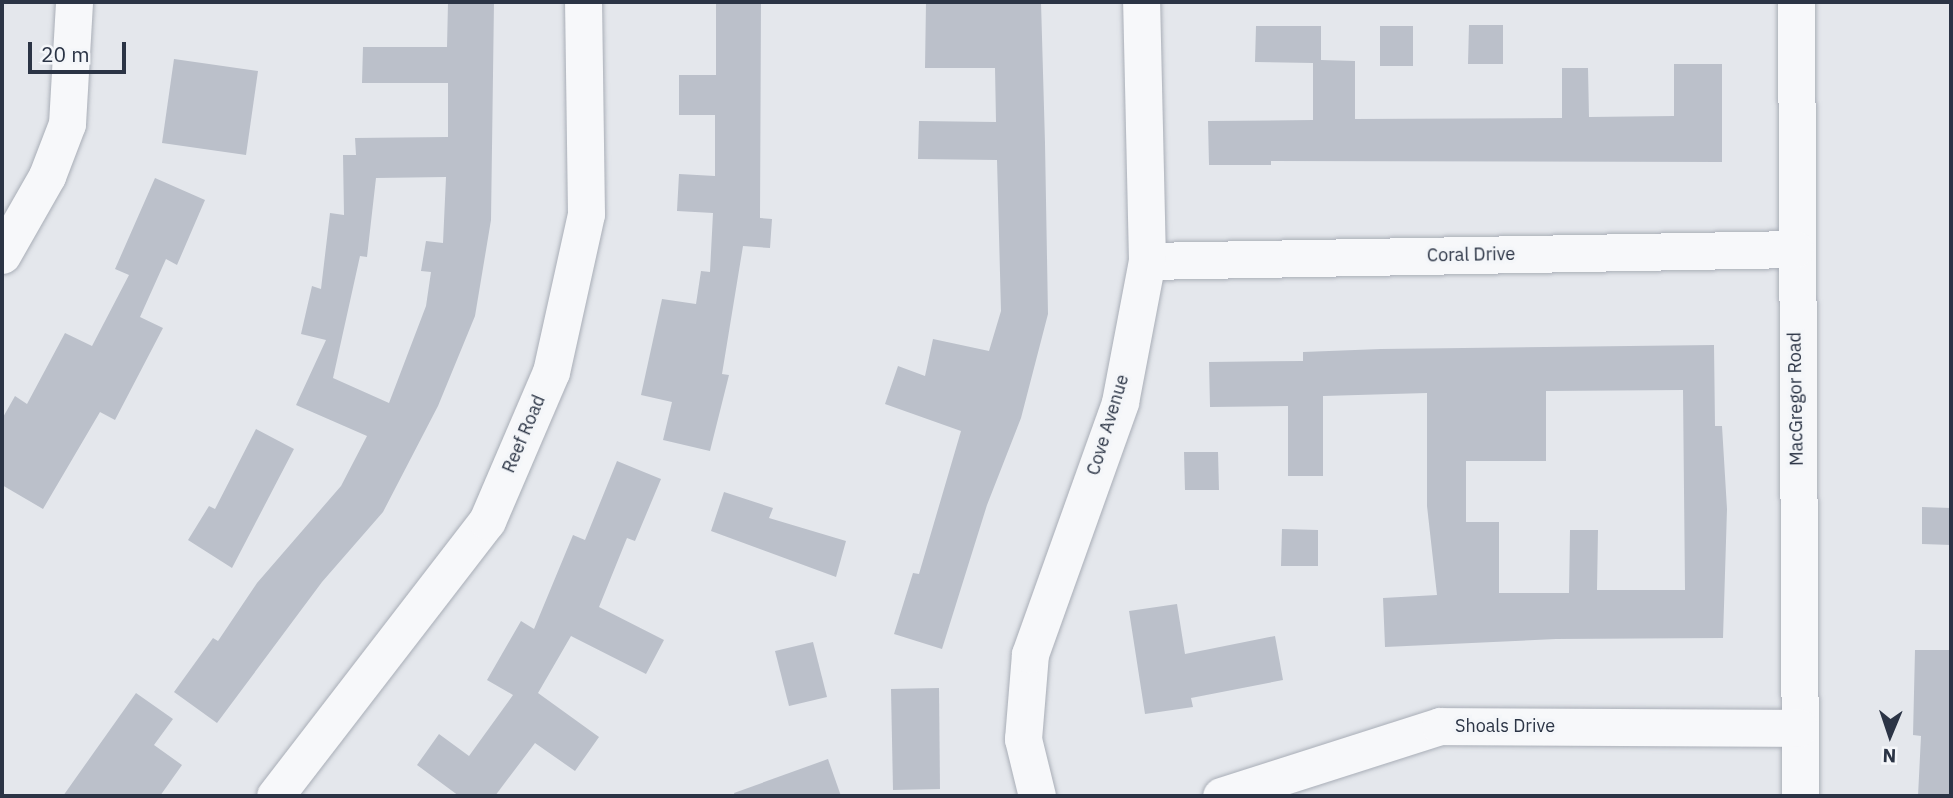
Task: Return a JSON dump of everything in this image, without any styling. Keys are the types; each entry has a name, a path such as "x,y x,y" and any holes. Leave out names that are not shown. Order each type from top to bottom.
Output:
{"street":[{"path":"2,255 47,176 66,124 74,2"},
{"name":"Reef Road","path":"275,796 487,521 551,372 586,214 583,2"},
{"name":"Cove Avenue","path":"1037,796 1023,739 1030,654 1119,402 1147,261 1141,2"},
{"name":"MacGregor Road","path":"1796,2 1795,249 1800,796"},
{"name":"Coral Drive","path":"1147,261 1795,249"},
{"name":"Shoals Drive","path":"1221,796 1282,787 1440,726 1799,728"}],"building":[{"path":"448,2 494,2 491,220 475,316 438,406 383,512 322,582 217,723 174,692 213,638 218,641 257,583 341,486 367,436 296,405 326,340 301,334 312,286 321,289 330,213 344,215 343,155 356,155 355,138 448,137 448,83 362,83 363,47 447,47","holes":["446,177 443,243 426,241 421,271 431,272 426,306 389,403 333,378 360,256 367,257 376,178"]},
{"path":"716,2 761,2 760,218 772,219 770,248 743,246 722,374 729,375 710,451 663,440 672,402 641,395 662,299 696,304 701,271 710,272 713,213 677,211 679,174 715,176 715,115 679,115 679,75 716,75"},
{"path":"926,2 1041,2 1045,143 1048,314 1021,418 987,505 942,649 894,634 913,573 919,574 961,431 885,404 898,366 925,376 933,339 989,351 1001,311 997,160 918,159 919,121 996,122 995,68 925,68"},
{"path":"1469,25 1503,25 1503,64 1468,64"},
{"path":"1256,26 1321,26 1321,60 1355,61 1355,119 1562,118 1562,68 1588,68 1589,117 1674,116 1674,64 1722,64 1722,162 1271,161 1271,165 1209,165 1208,121 1313,120 1313,63 1255,62"},
{"path":"1380,26 1413,26 1413,66 1380,66"},
{"path":"174,59 258,71 246,155 162,143"},
{"path":"155,178 205,200 177,265 166,259 140,317 163,328 115,420 100,412 43,509 2,485 2,419 15,396 27,404 65,333 92,346 129,275 115,269"},
{"path":"1714,345 1715,426 1722,426 1727,509 1723,638 1556,639 1385,647 1383,598 1437,595 1427,506 1427,393 1323,396 1323,476 1288,476 1288,406 1210,407 1209,362 1303,361 1303,352","holes":["1683,390 1685,590 1597,590 1598,530 1570,530 1569,593 1499,593 1499,522 1466,522 1466,461 1546,461 1546,391"]},
{"path":"256,429 294,449 232,568 188,540 209,506 215,509"},
{"path":"1184,452 1218,452 1219,490 1185,490"},
{"path":"617,461 661,479 635,541 627,538 599,607 664,640 646,674 571,636 538,693 599,737 575,771 535,743 495,796 459,796 417,765 439,734 469,756 513,695 487,680 521,621 534,629 573,535 585,540"},
{"path":"724,492 773,508 769,518 846,541 836,577 711,531"},
{"path":"1922,507 1951,508 1951,545 1922,544"},
{"path":"1282,529 1318,530 1318,566 1281,566"},
{"path":"1177,604 1185,654 1275,636 1283,680 1191,698 1193,707 1145,714 1129,611"},
{"path":"813,642 827,697 789,706 775,651"},
{"path":"1915,650 1951,650 1951,796 1918,796 1921,736 1913,735"},
{"path":"939,688 940,789 893,790 891,689"},
{"path":"136,693 173,719 154,745 182,765 160,796 63,796"},
{"path":"828,759 841,796 735,796 734,793"}]}
